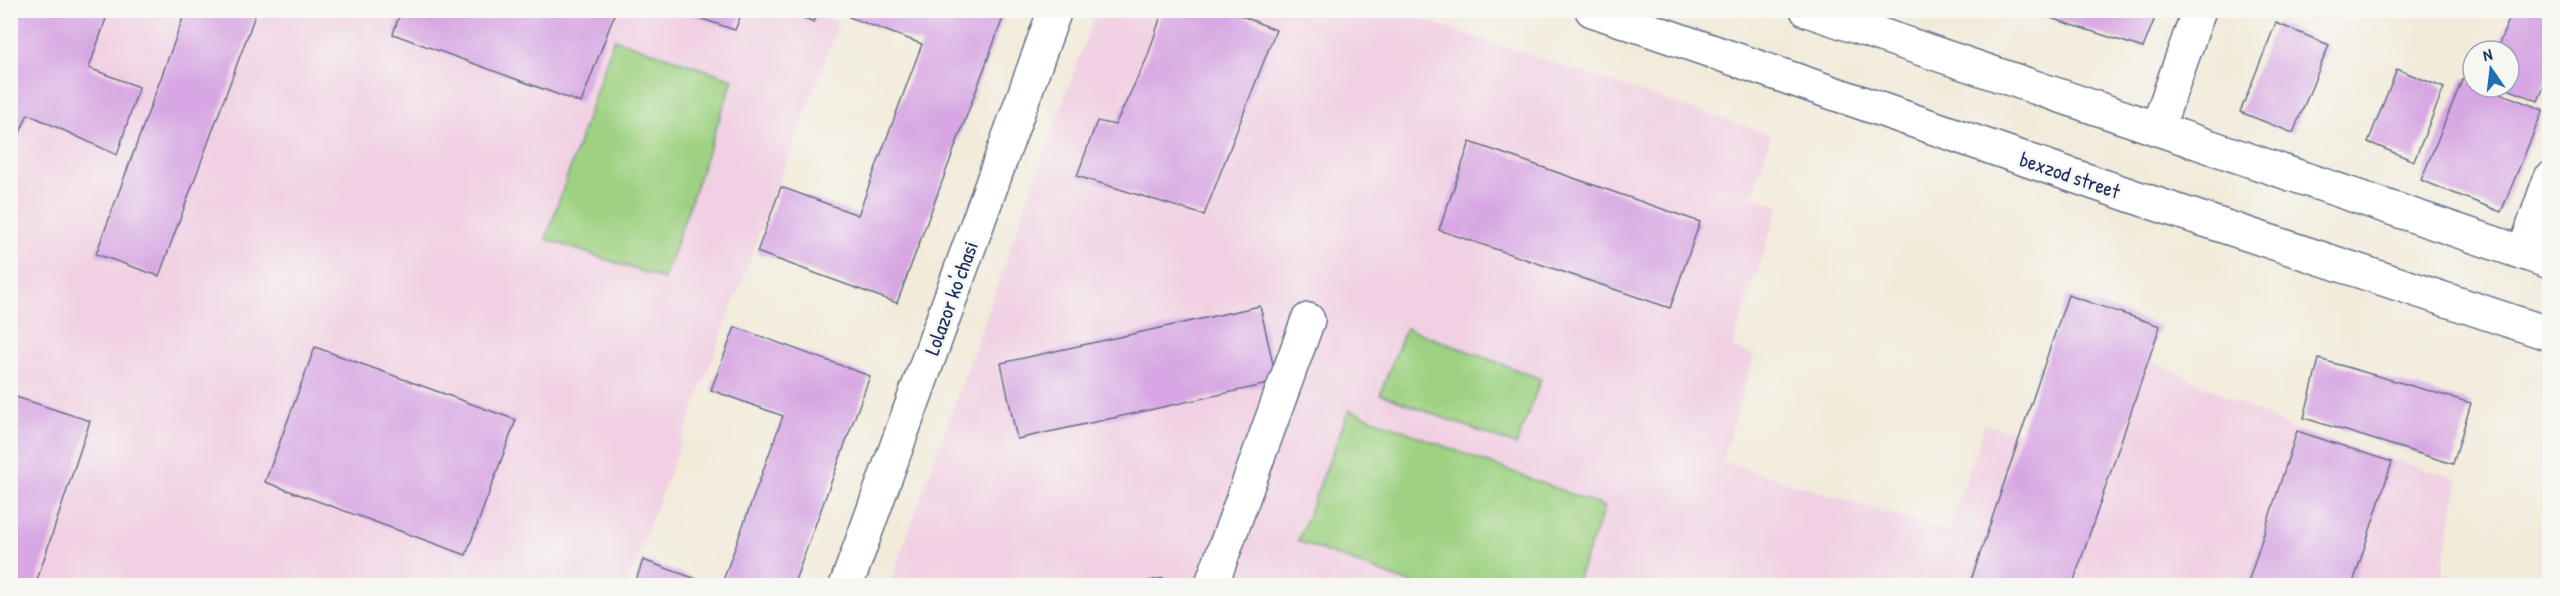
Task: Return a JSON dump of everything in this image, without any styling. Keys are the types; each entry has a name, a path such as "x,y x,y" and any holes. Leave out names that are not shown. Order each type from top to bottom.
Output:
{"street":[{"name":"Lolazor ko'chasi","path":"846,585 1055,10"},
{"name":"bexzod street","path":"1592,10 2102,185 2550,334"},
{"path":"1807,10 2537,258 2550,179"},
{"path":"2157,129 2199,10"},
{"path":"1211,585 1308,320"}],"shaded area":[{"path":"784,10 813,22 817,15 839,23 627,585 11,585 10,11"},
{"path":"1096,10 1396,11 1771,135 1752,196 1779,206 1732,347 1754,356 1722,461 1948,532 1985,425 2021,432 2068,295 2160,326 2149,359 2297,431 2458,479 2442,573 2486,585 889,586"}],"green space":[{"path":"614,39 733,79 664,279 546,239"},
{"path":"1406,328 1541,379 1516,445 1380,394"},
{"path":"1349,410 1605,507 1575,585 1415,585 1298,541"}],"building":[{"path":"10,10 109,10 89,68 139,87 117,155 28,114 10,156"},
{"path":"186,10 257,10 159,276 96,254"},
{"path":"401,10 616,10 581,103 393,34"},
{"path":"676,10 743,10 735,30"},
{"path":"784,10 819,10 814,22"},
{"path":"851,10 1006,10 897,303 757,252 781,187 858,215 922,44 849,17"},
{"path":"1163,10 1227,10 1276,30 1204,215 1077,176 1097,121 1115,125 1147,58"},
{"path":"2026,10 2158,10 2143,48"},
{"path":"2513,10 2550,10 2550,72 2538,101 2521,94 2521,39 2501,39"},
{"path":"2276,23 2329,45 2293,133 2240,112"},
{"path":"2397,69 2444,88 2414,161 2368,142"},
{"path":"2461,83 2461,99 2515,99 2543,110 2501,212 2421,180"},
{"path":"1470,142 1700,222 1670,308 1439,230"},
{"path":"2068,295 2160,326 2072,586 1969,586"},
{"path":"1260,306 1277,382 1017,439 1001,363"},
{"path":"735,327 870,376 793,586 721,586 783,416 711,390"},
{"path":"315,347 516,420 466,555 265,482"},
{"path":"2319,359 2471,403 2453,464 2304,418"},
{"path":"10,395 90,421 35,586 10,586"},
{"path":"2297,431 2392,462 2352,586 2247,586"},
{"path":"643,560 713,585 634,586"},
{"path":"1163,578 1165,586 1132,586 1132,585"}]}
